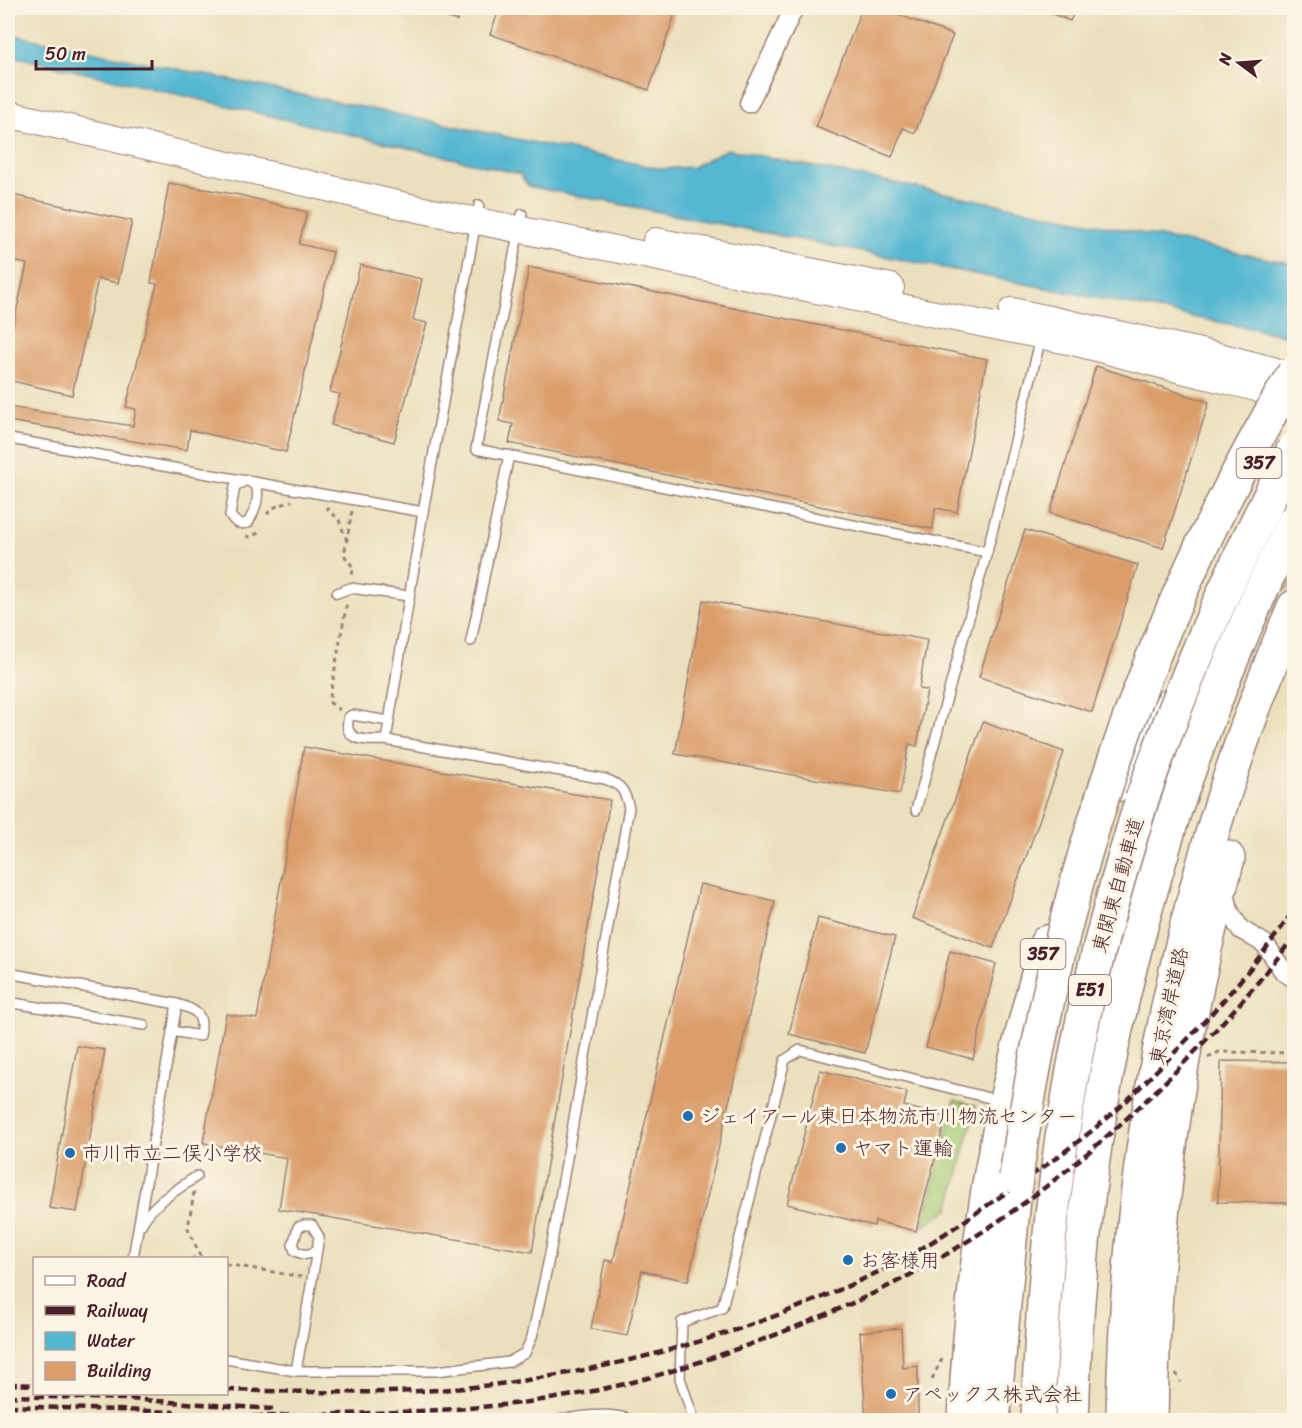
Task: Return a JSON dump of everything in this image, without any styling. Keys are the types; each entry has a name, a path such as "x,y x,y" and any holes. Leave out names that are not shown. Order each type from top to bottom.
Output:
{"highway":[{"name":"357","path":"993,1420 1016,1177 1029,1086 1047,999 1082,860 1120,740 1161,634 1198,552 1238,473 1294,373"},
{"name":"357","path":"965,1420 975,1285 988,1190 1005,1102 1029,1006 1061,896 1094,802 1151,672 1217,540 1293,398"},
{"name":"東関東自動車道","path":"1038,1420 1041,1326 1055,1185 1065,1112 1085,1009 1121,870 1142,800 1181,692 1212,616 1294,449"},
{"name":"東関東自動車道","path":"1072,1420 1079,1283 1089,1188 1099,1117 1139,932 1198,742 1228,667 1294,520"},
{"name":"東京湾岸道路","path":"1123,1420 1131,1252 1143,1145 1157,1058 1178,962 1215,822 1251,716 1294,608"},
{"name":"東京湾岸道路","path":"1151,1420 1155,1286 1167,1154 1191,1011 1222,878 1253,770 1294,651"},
{"path":"1017,1420 1029,1293 1040,1238 1055,1185"},
{"path":"1079,1283 1091,1420"}],"street":[{"path":"749,103 794,8"},
{"path":"8,97 478,213"},
{"path":"8,114 520,222 1044,327 1293,398"},
{"path":"1061,896 1084,846 1143,740 1167,704 1236,620 1273,583"},
{"path":"1222,878 1229,911 1234,921 1240,929 1265,944 1284,972 1294,978"}],"lane":[{"path":"386,740 423,512 478,213"},
{"path":"520,222 476,449 987,552"},
{"path":"916,810 987,552 1044,327"},
{"path":"8,441 10,439 423,512"},
{"path":"471,641 509,455"},
{"path":"247,480 256,486 258,492 253,515 248,523 241,524 234,522 230,515 231,504 235,486 247,480"},
{"path":"337,592 350,588 409,596"},
{"path":"228,1359 296,1371 436,1371 509,1362 525,1353 532,1337 550,1254 629,808 625,790 605,779 386,740 373,740 352,736 347,731 347,723 352,715 389,721"},
{"path":"8,973 187,1006 200,1016 202,1022 200,1036 172,1031"},
{"path":"8,1002 144,1025"},
{"path":"133,1257 177,1004"},
{"path":"694,1420 680,1378 682,1322 722,1308 785,1060 800,1050 1005,1102"},
{"path":"138,1229 146,1215 157,1205 197,1176"},
{"path":"296,1371 317,1250"},
{"path":"560,1420 576,1417 631,1420"}],"path":[{"path":"244,535 250,537 258,533 268,512 295,500"},
{"path":"320,502 339,520 347,541"},
{"path":"352,578 353,567 344,555 353,507"},
{"path":"340,710 329,702 347,602"},
{"path":"1199,1062 1219,1052 1294,1053"},
{"path":"194,1190 188,1228 201,1257"},
{"path":"228,1264 312,1279"},
{"path":"932,1379 943,1357"}],"green space":[{"path":"955,1100 976,1106 949,1209 922,1227"}],"water":[{"path":"8,34 662,169 693,167 727,149 1294,264 1294,337 528,186 520,174 8,55"}],"building":[{"path":"423,8 462,8 457,21"},
{"path":"500,8 677,8 649,90 490,34"},
{"path":"862,8 880,8 953,35 915,133 903,128 892,157 816,127"},
{"path":"1038,8 1076,8 1070,21"},
{"path":"169,183 240,195 307,212 299,244 333,252 286,452 190,430 187,450 8,421 8,407 133,426 136,409 126,407 157,284 151,283"},
{"path":"8,194 132,221 118,283 98,279 72,395 8,380 8,348 27,264 8,260"},
{"path":"360,265 422,279 413,320 427,323 394,442 331,425 340,394 330,392"},
{"path":"529,267 987,359 957,512 935,508 933,529 509,443 513,424 499,421"},
{"path":"1096,366 1209,402 1163,548 1050,513"},
{"path":"1025,530 1138,565 1092,712 979,677"},
{"path":"703,600 927,640 919,689 927,690 917,746 909,744 900,794 675,754"},
{"path":"983,722 1064,752 993,948 912,918"},
{"path":"304,747 610,800 532,1252 279,1209 287,1158 203,1143 226,1014 257,1019"},
{"path":"700,884 775,901 688,1281 642,1271 627,1336 591,1329 605,1260 613,1262"},
{"path":"818,918 895,937 865,1053 789,1034"},
{"path":"950,951 996,964 973,1059 926,1047"},
{"path":"77,1046 105,1050 77,1212 49,1208"},
{"path":"1221,1061 1293,1062 1290,1203 1218,1202"},
{"path":"820,1070 907,1092 904,1106 946,1117 916,1231 875,1221 874,1226 787,1204"},
{"name":"アペックス株式会社","path":"901,1328 903,1368 918,1366 918,1420 866,1420 860,1332"}],"tunnel":[{"path":"1273,583 1294,565"}],"railway":[{"path":"228,1390 425,1391 541,1378 690,1344 786,1312 834,1292 894,1264 934,1241 1037,1172 1103,1122 1134,1094 1212,1012 1247,973 1294,910"},
{"path":"132,1420 410,1411 542,1400 626,1384 665,1373 759,1341 825,1315 891,1285 1001,1220 1095,1147 1153,1094 1211,1035 1268,970 1294,936"},
{"path":"8,1384 33,1385"},
{"path":"8,1396 128,1399 273,1409"},
{"path":"8,1406 175,1412"}],"place":[{"name":"ジェイアール東日本物流市川物流センター","path":"688,1116"},
{"name":"ヤマト運輸","path":"841,1148"},
{"name":"市川市立二俣小学校","path":"70,1153"},
{"name":"お客様用","path":"848,1260"},
{"name":"アペックス株式会社","path":"891,1394"}]}
